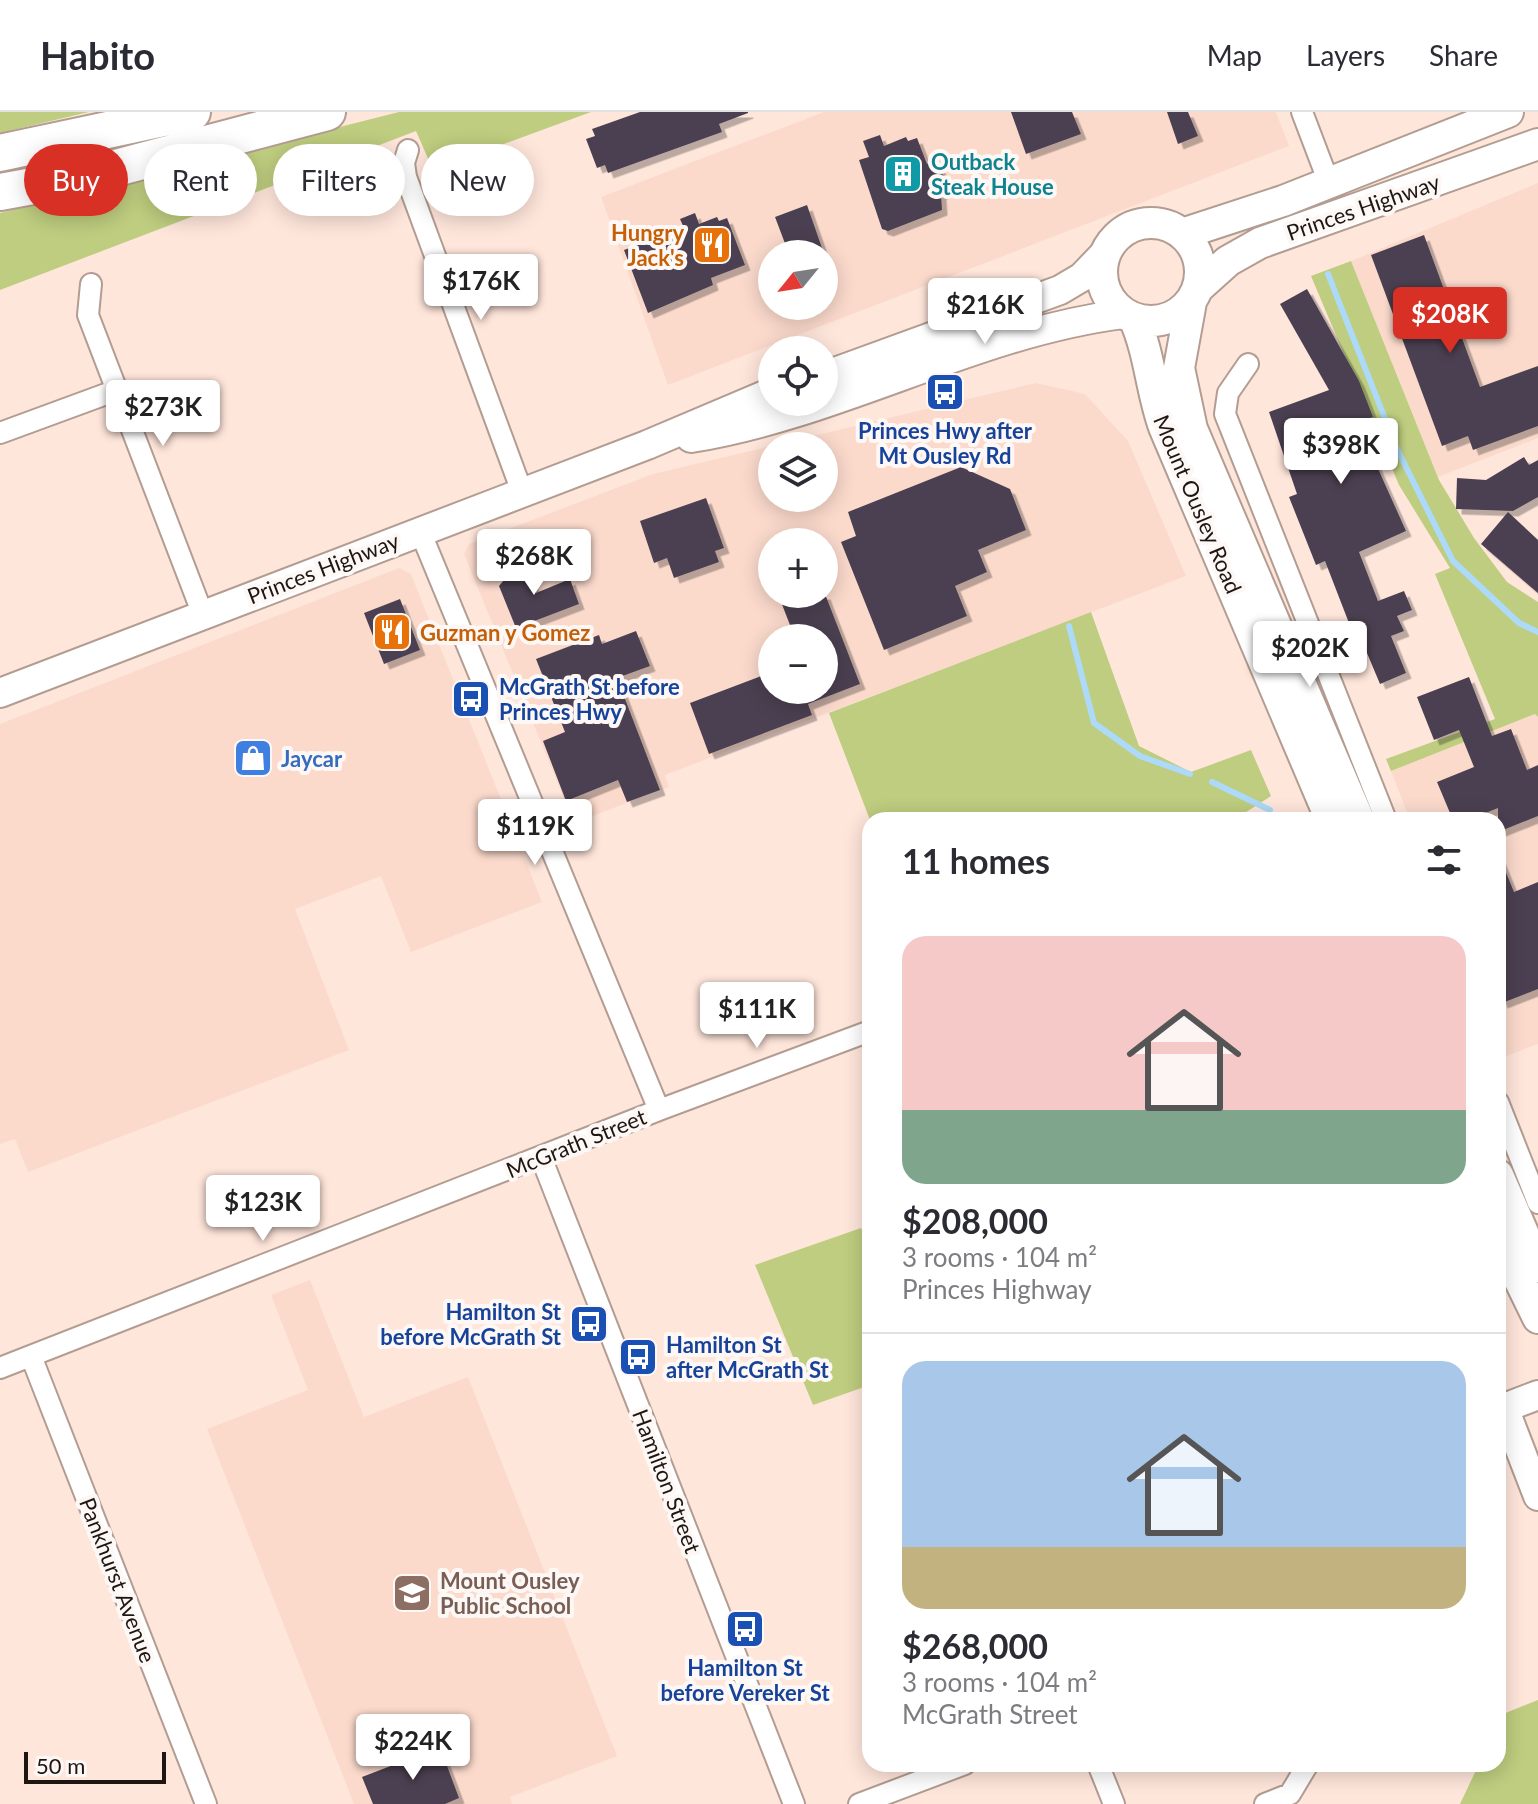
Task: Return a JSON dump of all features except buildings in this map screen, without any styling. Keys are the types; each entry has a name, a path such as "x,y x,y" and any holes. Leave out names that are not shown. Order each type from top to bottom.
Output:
{"highway":[{"path":"0,153 192,112"},
{"path":"0,192 82,177 327,112"}],"main road":[{"name":"Princes Highway","path":"1182,234 1329,183 1508,112"},
{"name":"Princes Highway","path":"1195,295 1251,247 1538,144"},
{"path":"838,371 1060,290 1082,277 1125,230 1138,225 1154,223 1182,234 1199,258 1195,295 1164,320 1128,316 1104,284 1106,252"},
{"name":"Mount Ousley Road","path":"1195,295 1179,358 1183,399 1231,526 1356,812"},
{"name":"Princes Highway","path":"647,445 698,437 827,404 1050,325 1128,316"},
{"name":"Mount Ousley Road","path":"1128,316 1150,359 1155,399 1164,427 1328,812"},
{"name":"Princes Highway","path":"0,693 647,445 758,398"},
{"path":"1506,1193 1538,1267"},
{"path":"1506,1252 1538,1318"},
{"path":"1506,1399 1538,1395"},
{"path":"1506,1413 1538,1496"}],"street":[{"path":"1302,112 1329,183"},
{"path":"408,150 404,163 406,177 522,492"},
{"path":"91,284 88,315 203,615"},
{"path":"1248,364 1228,393 1225,414 1383,812"},
{"path":"0,433 117,390"},
{"name":"Mount Ousley Road","path":"1231,526 1251,529 1275,541"},
{"name":"McGrath Street","path":"0,1368 659,1110 420,531"},
{"path":"659,1110 862,1034"},
{"path":"1506,1122 1538,1203"},
{"name":"Hamilton Street","path":"541,1157 794,1804"},
{"name":"Pankhurst Avenue","path":"31,1356 206,1804"},
{"path":"859,1804 944,1772"},
{"path":"1101,1772 1114,1804"},
{"path":"1265,1804 1290,1794 1303,1772"}],"shaded area":[{"path":"824,112 1276,112 1289,146 838,320 838,240 758,240 758,320 837,320 795,336 758,336 758,350 668,385 601,197"},
{"path":"1538,183 1538,438 1438,477 1351,261"},
{"path":"1036,383 1085,394 1128,441 1186,576 665,775 669,787 574,823 464,554 469,544 653,474 758,449 758,512 838,512 838,432 830,432"},
{"path":"399,568 411,574 542,902 411,952 381,876 295,909 349,1050 28,1172 15,1139 0,1144 0,724"},
{"path":"1535,714 1538,717 1538,1044 1506,1056 1506,812 1407,812 1391,771"},
{"name":"Mount Ousley Public School","path":"310,1280 364,1417 468,1377 617,1756 510,1797 512,1804 354,1804 207,1429 308,1390 271,1295"}],"green space":[{"path":"0,112 89,112 0,133"},
{"path":"399,112 591,112 504,144 422,144 416,131 382,144 273,144 273,186 257,192 257,148"},
{"path":"144,177 144,216 194,216 0,290 0,213 24,207 24,216 128,216 128,181"},
{"path":"1351,261 1439,480 1474,538 1507,582 1538,602 1538,717 1535,714 1391,771 1386,759 1495,719 1435,574 1450,568 1399,485 1311,276"},
{"path":"1091,612 1139,746 1191,772 1251,750 1271,796 1246,812 867,812 829,713"},
{"path":"861,1228 862,1388 813,1405 755,1265"},
{"path":"1538,1700 1538,1804 1460,1804 1475,1772 1506,1772 1506,1713"}],"waterway":[{"path":"1328,274 1397,449 1453,561 1519,623 1538,632"},
{"path":"1069,626 1094,723 1140,756 1190,774"},
{"path":"1212,782 1270,810"}],"place":[{"name":"Outback Steak House","path":"903,174"},
{"name":"Hungry Jack's","path":"712,245"},
{"name":"Princes Hwy after Mt Ousley Rd","path":"945,392"},
{"name":"Guzman y Gomez","path":"392,632"},
{"name":"McGrath St before Princes Hwy","path":"471,699"},
{"name":"Jaycar","path":"253,758"},
{"name":"Hamilton St before McGrath St","path":"589,1324"},
{"name":"Hamilton St after McGrath St","path":"638,1357"},
{"name":"Mount Ousley Public School","path":"412,1593"},
{"name":"Hamilton St before Vereker St","path":"745,1629"}]}
